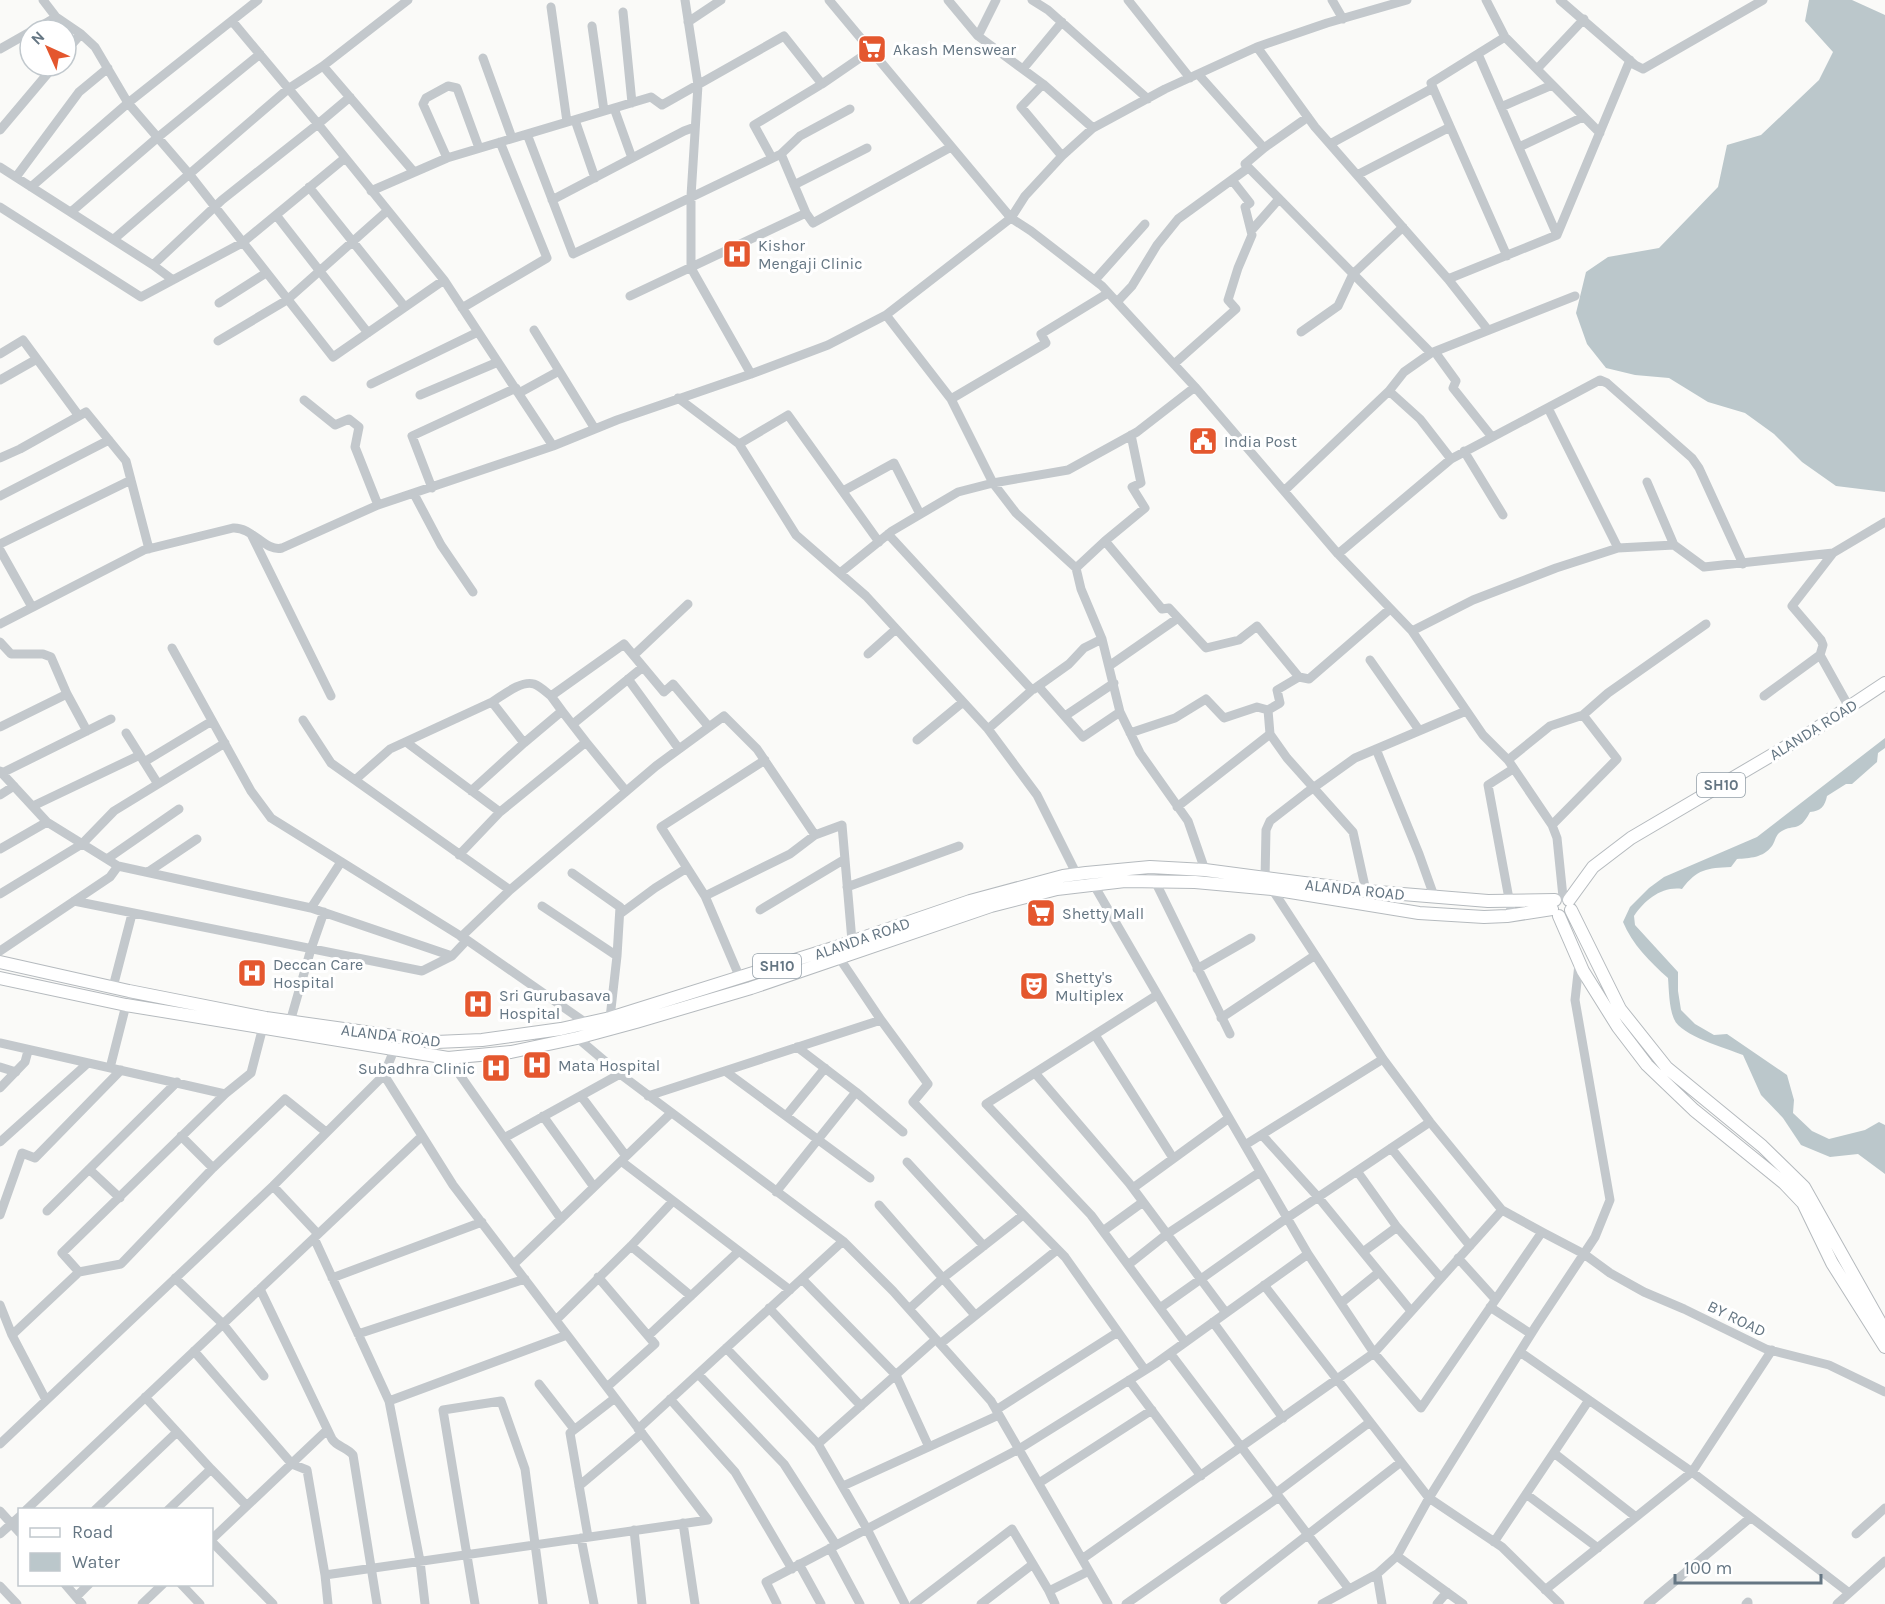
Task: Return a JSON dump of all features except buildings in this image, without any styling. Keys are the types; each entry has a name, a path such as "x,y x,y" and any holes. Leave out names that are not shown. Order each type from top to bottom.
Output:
{"main road":[{"name":"ALANDA ROAD","path":"0,962 264,1023 394,1050 448,1058 511,1052 577,1038 751,988 840,959 1063,876 1082,873 1150,867 1268,884 1419,913 1484,917 1512,915 1561,905 1593,867 1631,838 1885,683"},
{"name":"ALANDA ROAD","path":"0,978 126,1005 264,1023 290,1022 436,1042 482,1040 565,1028 610,1018 740,978 970,901 1016,893 1125,881 1155,881 1197,874 1268,884 1561,905"},
{"path":"1561,905 1580,964 1618,1027 1657,1077 1784,1183 1803,1203 1836,1269 1885,1347"},
{"path":"1561,905 1620,1008 1667,1068 1762,1146 1804,1186 1885,1331"}],"street":[{"path":"43,0 56,17 95,47 128,103 190,176 333,357 444,280"},
{"path":"31,187 128,103 258,0"},
{"path":"114,239 190,176 288,89 323,66 408,0"},
{"path":"685,0 698,85 691,196 692,268 751,374"},
{"path":"688,22 721,0"},
{"path":"948,0 978,36 1042,84 1093,128"},
{"path":"978,36 996,0"},
{"path":"1032,0 1062,22 1148,99"},
{"path":"1128,0 1194,76 1264,148"},
{"path":"1332,0 1343,19"},
{"path":"0,624 149,549 241,528 276,549 378,505 553,446 828,345 886,315 1011,218 1025,196 1062,156 1093,128 1194,76 1257,47 1407,0"},
{"path":"1486,0 1506,37 1600,133"},
{"path":"1560,0 1635,65 1643,69 1763,0"},
{"path":"832,1 870,51 1011,218 1032,231 1095,280 1117,302 1195,387 1338,554 1412,631 1483,735 1508,760 1552,825 1557,838 1561,905"},
{"path":"551,6 571,121 595,178"},
{"path":"623,12 632,102"},
{"path":"1536,69 1584,19"},
{"path":"232,21 444,280 553,446"},
{"path":"1023,69 1062,22"},
{"path":"592,26 609,109 632,158"},
{"path":"78,37 81,34"},
{"path":"371,191 447,158 632,102 651,97 662,105 784,36 822,84"},
{"path":"1506,37 1431,83 1507,256"},
{"path":"0,49 18,39"},
{"path":"1257,47 1330,144 1448,279 1488,330"},
{"path":"870,51 822,84 754,125 777,156 813,223 951,147"},
{"path":"71,212 156,138 260,54"},
{"path":"1478,54 1557,235"},
{"path":"483,58 512,138"},
{"path":"1448,279 1557,235 1630,60"},
{"path":"323,66 414,172"},
{"path":"16,177 79,92 108,68"},
{"path":"0,130 44,78"},
{"path":"1042,84 1021,107 1062,156"},
{"path":"1501,107 1552,85"},
{"path":"447,158 423,104 426,98 448,86 457,88 479,148"},
{"path":"1330,144 1433,88"},
{"path":"153,265 214,207 350,97"},
{"path":"527,134 573,254 777,156 800,136 850,109"},
{"path":"1308,117 1245,164 1433,352 1456,381 1453,388 1492,437"},
{"path":"1519,147 1583,117"},
{"path":"552,200 695,127"},
{"path":"1357,175 1450,127"},
{"path":"462,308 547,258 500,142"},
{"path":"794,185 867,148"},
{"path":"0,207 141,297 242,243 345,159"},
{"path":"0,167 114,239 172,280"},
{"path":"1117,302 1132,286 1156,245 1178,219 1248,168"},
{"path":"1174,364 1236,309 1228,300 1252,235 1245,207 1250,203 1232,180"},
{"path":"309,188 405,307"},
{"path":"1251,231 1279,199"},
{"path":"218,340 286,300 387,211"},
{"path":"630,296 806,213"},
{"path":"276,215 368,333"},
{"path":"1095,280 1145,224"},
{"path":"1301,332 1338,306 1353,274 1403,228"},
{"path":"219,303 266,273"},
{"path":"951,399 1046,343 1041,334 1108,293"},
{"path":"1284,491 1389,391 1404,372 1433,352 1575,296"},
{"path":"886,315 951,399 993,483 1016,513 1076,568 1081,589 1102,639 1120,712 1140,753 1188,821 1197,874"},
{"path":"534,330 595,429"},
{"path":"372,384 478,332"},
{"path":"0,354 23,340 79,416"},
{"path":"0,380 37,359"},
{"path":"420,395 498,362"},
{"path":"432,488 412,436 559,371"},
{"path":"1338,554 1451,459 1600,380 1607,383 1696,462 1743,564"},
{"path":"840,573 888,534 958,492 993,483 1068,470 1131,435 1195,387"},
{"path":"1389,391 1420,419 1451,459"},
{"path":"678,399 739,444 796,535 866,596 988,729 1037,795 1088,885 1157,995 1308,1254 1374,1353 1421,1408 1542,1232"},
{"path":"304,400 335,425 349,419 359,427 355,447 378,505"},
{"path":"1548,408 1618,548"},
{"path":"0,458 86,412 126,461 149,549"},
{"path":"739,444 789,415 879,542"},
{"path":"1076,568 1145,508 1132,487 1141,483 1131,435"},
{"path":"0,496 109,440"},
{"path":"1464,452 1503,515"},
{"path":"843,491 894,463 920,514"},
{"path":"0,544 131,480"},
{"path":"1647,482 1674,544 1704,567 1833,553"},
{"path":"414,494 441,545 473,592"},
{"path":"1764,696 1820,654 1823,645 1821,639 1792,606 1833,553 1884,524"},
{"path":"250,532 331,696"},
{"path":"888,534 1083,736 1120,712"},
{"path":"1105,541 1162,609 1169,608 1206,648 1239,640 1257,626 1299,677 1309,679 1390,609"},
{"path":"1412,631 1473,600 1556,568 1618,548 1674,544"},
{"path":"0,550 32,607"},
{"path":"634,655 688,604"},
{"path":"1108,666 1178,618"},
{"path":"1508,760 1550,726 1583,714 1608,693 1706,624"},
{"path":"868,654 896,629"},
{"path":"988,729 1035,688 1069,664 1084,648 1102,639"},
{"path":"0,642 11,654 43,654 51,657 87,731"},
{"path":"551,696 624,644 664,692 673,684 709,727"},
{"path":"172,648 251,791 271,818 464,938 598,1032"},
{"path":"1820,654 1849,707"},
{"path":"1370,660 1419,730"},
{"path":"573,724 643,667"},
{"path":"1130,733 1175,718 1206,699 1224,718 1257,707 1268,710 1280,703 1277,690 1299,677"},
{"path":"628,679 679,749"},
{"path":"355,780 390,749 528,683 537,686 551,696 626,791"},
{"path":"1065,716 1114,683"},
{"path":"0,727 67,694"},
{"path":"492,702 524,743"},
{"path":"917,740 963,702"},
{"path":"1268,710 1270,734 1313,788 1353,832 1366,891"},
{"path":"471,790 562,711"},
{"path":"1082,1559 1374,1353 1502,1210 1430,1122 1383,1059 1268,884 1267,825 1355,758 1466,711"},
{"path":"1552,825 1617,759 1583,714"},
{"path":"74,901 422,971 452,956 464,938 510,890 626,791 724,716 757,749 814,835"},
{"path":"111,719 1,772 47,822 118,866 311,908 452,956"},
{"path":"303,720 331,763 510,890"},
{"path":"33,806 142,759 212,721"},
{"path":"126,733 158,784"},
{"path":"1177,807 1270,734"},
{"path":"406,742 500,812"},
{"path":"459,855 500,812 586,742"},
{"path":"0,894 82,844 114,811 225,743"},
{"path":"1376,749 1434,896"},
{"path":"740,978 705,896 661,826 765,760"},
{"path":"1512,915 1488,785 1514,769"},
{"path":"0,795 14,786"},
{"path":"107,859 179,809"},
{"path":"0,849 47,822"},
{"path":"705,896 790,854 814,835 842,825 852,941"},
{"path":"148,872 197,839"},
{"path":"847,888 959,846"},
{"path":"760,910 845,859"},
{"path":"311,908 341,862"},
{"path":"0,951 110,877 118,866"},
{"path":"620,914 687,868"},
{"path":"572,873 620,907 610,1018"},
{"path":"1155,881 1230,1034"},
{"path":"542,906 617,956"},
{"path":"290,1022 324,912"},
{"path":"113,987 132,914"},
{"path":"1197,969 1251,938"},
{"path":"1221,1018 1314,956"},
{"path":"840,959 928,1084 913,1101 1057,1250 1145,1370"},
{"path":"1322,1604 1377,1574 1397,1556 1429,1498 1531,1334 1595,1237 1610,1200 1575,1000 1580,964"},
{"path":"1157,995 987,1104 1091,1215 1185,1342"},
{"path":"110,1068 126,1005"},
{"path":"648,1096 881,1020"},
{"path":"79,1272 62,1253 181,1136 250,1073 264,1023"},
{"path":"565,1028 648,1096 843,1241 909,1309 991,1401 1108,1604"},
{"path":"1095,1035 1173,1158"},
{"path":"0,1444 273,1186 384,1075 394,1050 405,1039"},
{"path":"0,1043 225,1094"},
{"path":"798,1047 903,1132"},
{"path":"0,1088 25,1062 28,1051"},
{"path":"448,1058 561,1219"},
{"path":"1245,1145 1383,1059"},
{"path":"0,1142 88,1063"},
{"path":"0,1067 16,1072"},
{"path":"786,1116 825,1068"},
{"path":"0,1215 22,1152 35,1158 122,1070"},
{"path":"726,1071 870,1178"},
{"path":"1035,1073 1133,1188 1226,1313"},
{"path":"504,1138 620,1074"},
{"path":"325,1575 708,1520 453,1185 384,1075"},
{"path":"47,1211 177,1082"},
{"path":"776,1192 856,1092"},
{"path":"580,1096 624,1158 674,1201 790,1290"},
{"path":"12,1335 79,1272 121,1264 213,1168 285,1099 326,1132"},
{"path":"514,1264 671,1113"},
{"path":"543,1116 594,1187"},
{"path":"1133,1188 1229,1118"},
{"path":"1160,1308 1287,1218 1430,1122"},
{"path":"1262,1134 1318,1197 1411,1311"},
{"path":"181,1136 213,1168"},
{"path":"27,1508 422,1136"},
{"path":"1391,1148 1470,1246"},
{"path":"907,1162 984,1246"},
{"path":"89,1169 120,1198"},
{"path":"1357,1171 1397,1227 1441,1278"},
{"path":"1128,1265 1167,1234 1260,1172"},
{"path":"273,1186 316,1236 332,1278 389,1401 420,1561 425,1604"},
{"path":"556,1320 674,1201"},
{"path":"1103,1232 1143,1202"},
{"path":"879,1205 975,1315"},
{"name":"BY ROAD","path":"1502,1210 1584,1254 1610,1273 1644,1292 1772,1350 1830,1365 1885,1392"},
{"path":"909,1309 943,1278 1023,1215"},
{"path":"332,1278 482,1222"},
{"path":"1363,1252 1397,1227"},
{"path":"579,1486 843,1241"},
{"path":"631,1246 691,1296"},
{"path":"818,1444 896,1375 1057,1250"},
{"path":"648,1336 739,1251"},
{"path":"777,1604 766,1582 1019,1449 1145,1370 1308,1254"},
{"path":"1458,1258 1493,1303 1531,1334"},
{"path":"1341,1303 1378,1273"},
{"path":"598,1277 655,1344 607,1387"},
{"path":"175,1278 223,1324 264,1376"},
{"path":"358,1334 525,1279"},
{"path":"802,1279 896,1375 929,1447"},
{"path":"1264,1285 1429,1498 1494,1542 1560,1604"},
{"path":"260,1289 334,1443 347,1449 353,1455 377,1604"},
{"path":"0,1305 12,1335 46,1400"},
{"path":"770,1308 861,1406"},
{"path":"1213,1323 1283,1418"},
{"path":"843,1486 929,1447 998,1412 1118,1332"},
{"path":"389,1401 567,1335"},
{"path":"726,1348 818,1444 867,1529 905,1604"},
{"path":"1545,1590 1692,1472 1772,1350"},
{"path":"194,1351 291,1464 307,1470 328,1604"},
{"path":"1520,1352 1692,1472 1848,1592"},
{"path":"1170,1353 1349,1589"},
{"path":"698,1374 784,1464 833,1547 860,1604"},
{"path":"1129,1380 1201,1476"},
{"path":"539,1384 574,1429"},
{"path":"145,1397 247,1506"},
{"path":"594,1604 570,1433 615,1398"},
{"path":"670,1400 735,1472 822,1604"},
{"path":"1494,1542 1589,1400"},
{"path":"474,1604 443,1410 501,1401 525,1469 543,1604"},
{"path":"1039,1483 1152,1410"},
{"path":"1126,1604 1277,1495 1370,1422"},
{"path":"213,1539 327,1430"},
{"path":"96,1508 177,1432"},
{"path":"1554,1453 1636,1517"},
{"path":"1222,1603 1401,1462"},
{"path":"169,1508 211,1469"},
{"path":"1526,1494 1598,1548"},
{"path":"1856,1534 1885,1508"},
{"path":"0,1510 18,1531"},
{"path":"0,1534 18,1518"},
{"path":"1648,1604 1750,1518"},
{"path":"683,1523 695,1604"},
{"path":"914,1604 1012,1529 1055,1604"},
{"path":"634,1530 642,1604"},
{"path":"213,1541 273,1604"},
{"path":"1397,1556 1463,1604"},
{"path":"1838,1604 1848,1592 1885,1561"},
{"path":"981,1604 1033,1564"},
{"path":"1049,1591 1089,1571"},
{"path":"1377,1574 1382,1604"},
{"path":"0,1586 17,1604"},
{"path":"67,1586 79,1600 87,1586"},
{"path":"142,1604 161,1586"},
{"path":"183,1586 200,1604"},
{"path":"1437,1604 1447,1592"}],"water":[{"path":"1809,0 1852,0 1885,15 1885,492 1836,486 1802,462 1774,434 1745,413 1708,402 1669,378 1635,375 1606,368 1587,344 1576,313 1586,272 1608,257 1659,248 1718,187 1727,145 1761,135 1819,80 1833,52 1805,21"},
{"path":"1885,738 1885,748 1878,753 1877,762 1852,784 1846,784 1827,796 1822,807 1810,812 1799,826 1779,833 1765,853 1756,857 1737,859 1731,867 1703,871 1693,877 1682,889 1668,890 1655,895 1634,916 1635,925 1678,972 1681,1010 1695,1024 1714,1035 1727,1034 1787,1075 1794,1100 1793,1113 1812,1131 1829,1139 1865,1130 1879,1122 1885,1125 1885,1174 1858,1154 1830,1157 1801,1145 1783,1118 1761,1095 1743,1055 1694,1036 1678,1025 1671,1009 1668,978 1642,952 1631,938 1623,922 1630,907 1664,877 1757,837"}],"place":[{"name":"Akash Menswear","path":"872,49"},
{"name":"Kishor Mengaji Clinic","path":"737,254"},
{"name":"India Post","path":"1203,441"},
{"name":"Shetty Mall","path":"1041,913"},
{"name":"Deccan Care Hospital","path":"252,973"},
{"name":"Shetty's Multiplex","path":"1034,986"},
{"name":"Sri Gurubasava Hospital","path":"478,1004"},
{"name":"Mata Hospital","path":"537,1065"},
{"name":"Subadhra Clinic","path":"496,1068"}]}
